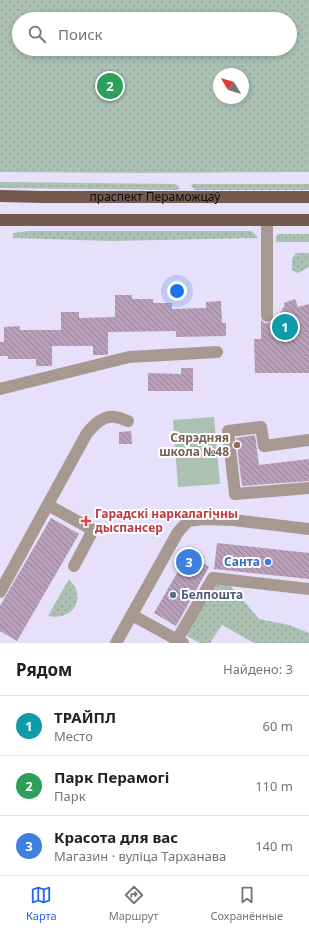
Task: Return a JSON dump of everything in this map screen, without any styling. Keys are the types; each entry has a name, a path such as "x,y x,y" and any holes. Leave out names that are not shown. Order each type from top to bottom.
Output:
{"main road":[{"name":"праспект Пераможцаў","path":"0,196 309,197"},
{"name":"праспект Пераможцаў","path":"0,220 309,220"}],"street":[{"path":"267,220 267,316"},
{"path":"0,389 129,357 217,352"},
{"path":"0,592 87,433 103,418 114,417 128,421"},
{"path":"309,440 264,446 261,427 228,431 235,494 309,488"},
{"path":"48,505 93,530 74,566"},
{"path":"116,643 178,532 188,521 204,519 233,520 309,529"},
{"path":"132,615 179,642 213,578 309,589"}],"green space":[{"path":"0,0 309,0 309,172 0,172"},
{"path":"0,182 175,184 180,188 178,190 0,188"},
{"path":"193,184 309,184 309,190 195,190 191,186"},
{"path":"28,231 251,231 258,238 112,241 13,238 13,233"},
{"path":"278,234 309,234 309,242 276,242 276,237"},
{"path":"296,253 309,253 309,267 298,273 292,270 292,259"},
{"path":"214,417 220,484 178,487 173,420"},
{"path":"69,579 75,588 77,602 71,612 60,616 48,616"},
{"path":"214,583 229,584 259,619 289,625 309,633 309,643 254,643 222,625 210,643 200,643 183,634"}],"building":[{"path":"115,295 132,295 132,299 153,299 153,303 172,303 172,309 206,308 206,302 221,301 222,323 226,323 226,336 176,337 176,331 108,332 108,354 93,355 93,346 52,346 52,366 36,366 36,359 8,359 8,356 0,356 0,342 4,342 4,327 20,326 20,330 61,330 61,312 79,312 79,318 115,317"},
{"path":"295,299 298,307 309,304 309,373 255,373 254,339 261,339 261,320 264,323 271,322 274,319 274,316 280,316 282,308 284,308 284,303"},
{"path":"181,368 193,368 193,391 148,391 148,373 181,374"},
{"path":"131,431 132,444 119,444 119,432"},
{"path":"255,435 259,465 309,459 309,481 242,486 236,438"},
{"path":"51,518 79,534 17,641 0,631 0,606"},
{"path":"217,543 309,553 309,579 214,569"},
{"path":"188,554 209,567 176,626 154,613"}],"place":[{"name":"Парк Перамогі","path":"110,86"},
{"name":"ТРАЙПЛ","path":"285,327"},
{"name":"Сярэдняя школа №48","path":"237,445"},
{"name":"Гарадскі наркалагічны дыспансер","path":"86,521"},
{"name":"Красота для вас","path":"189,562"},
{"name":"Санта","path":"268,562"},
{"name":"Белпошта","path":"173,595"}]}
